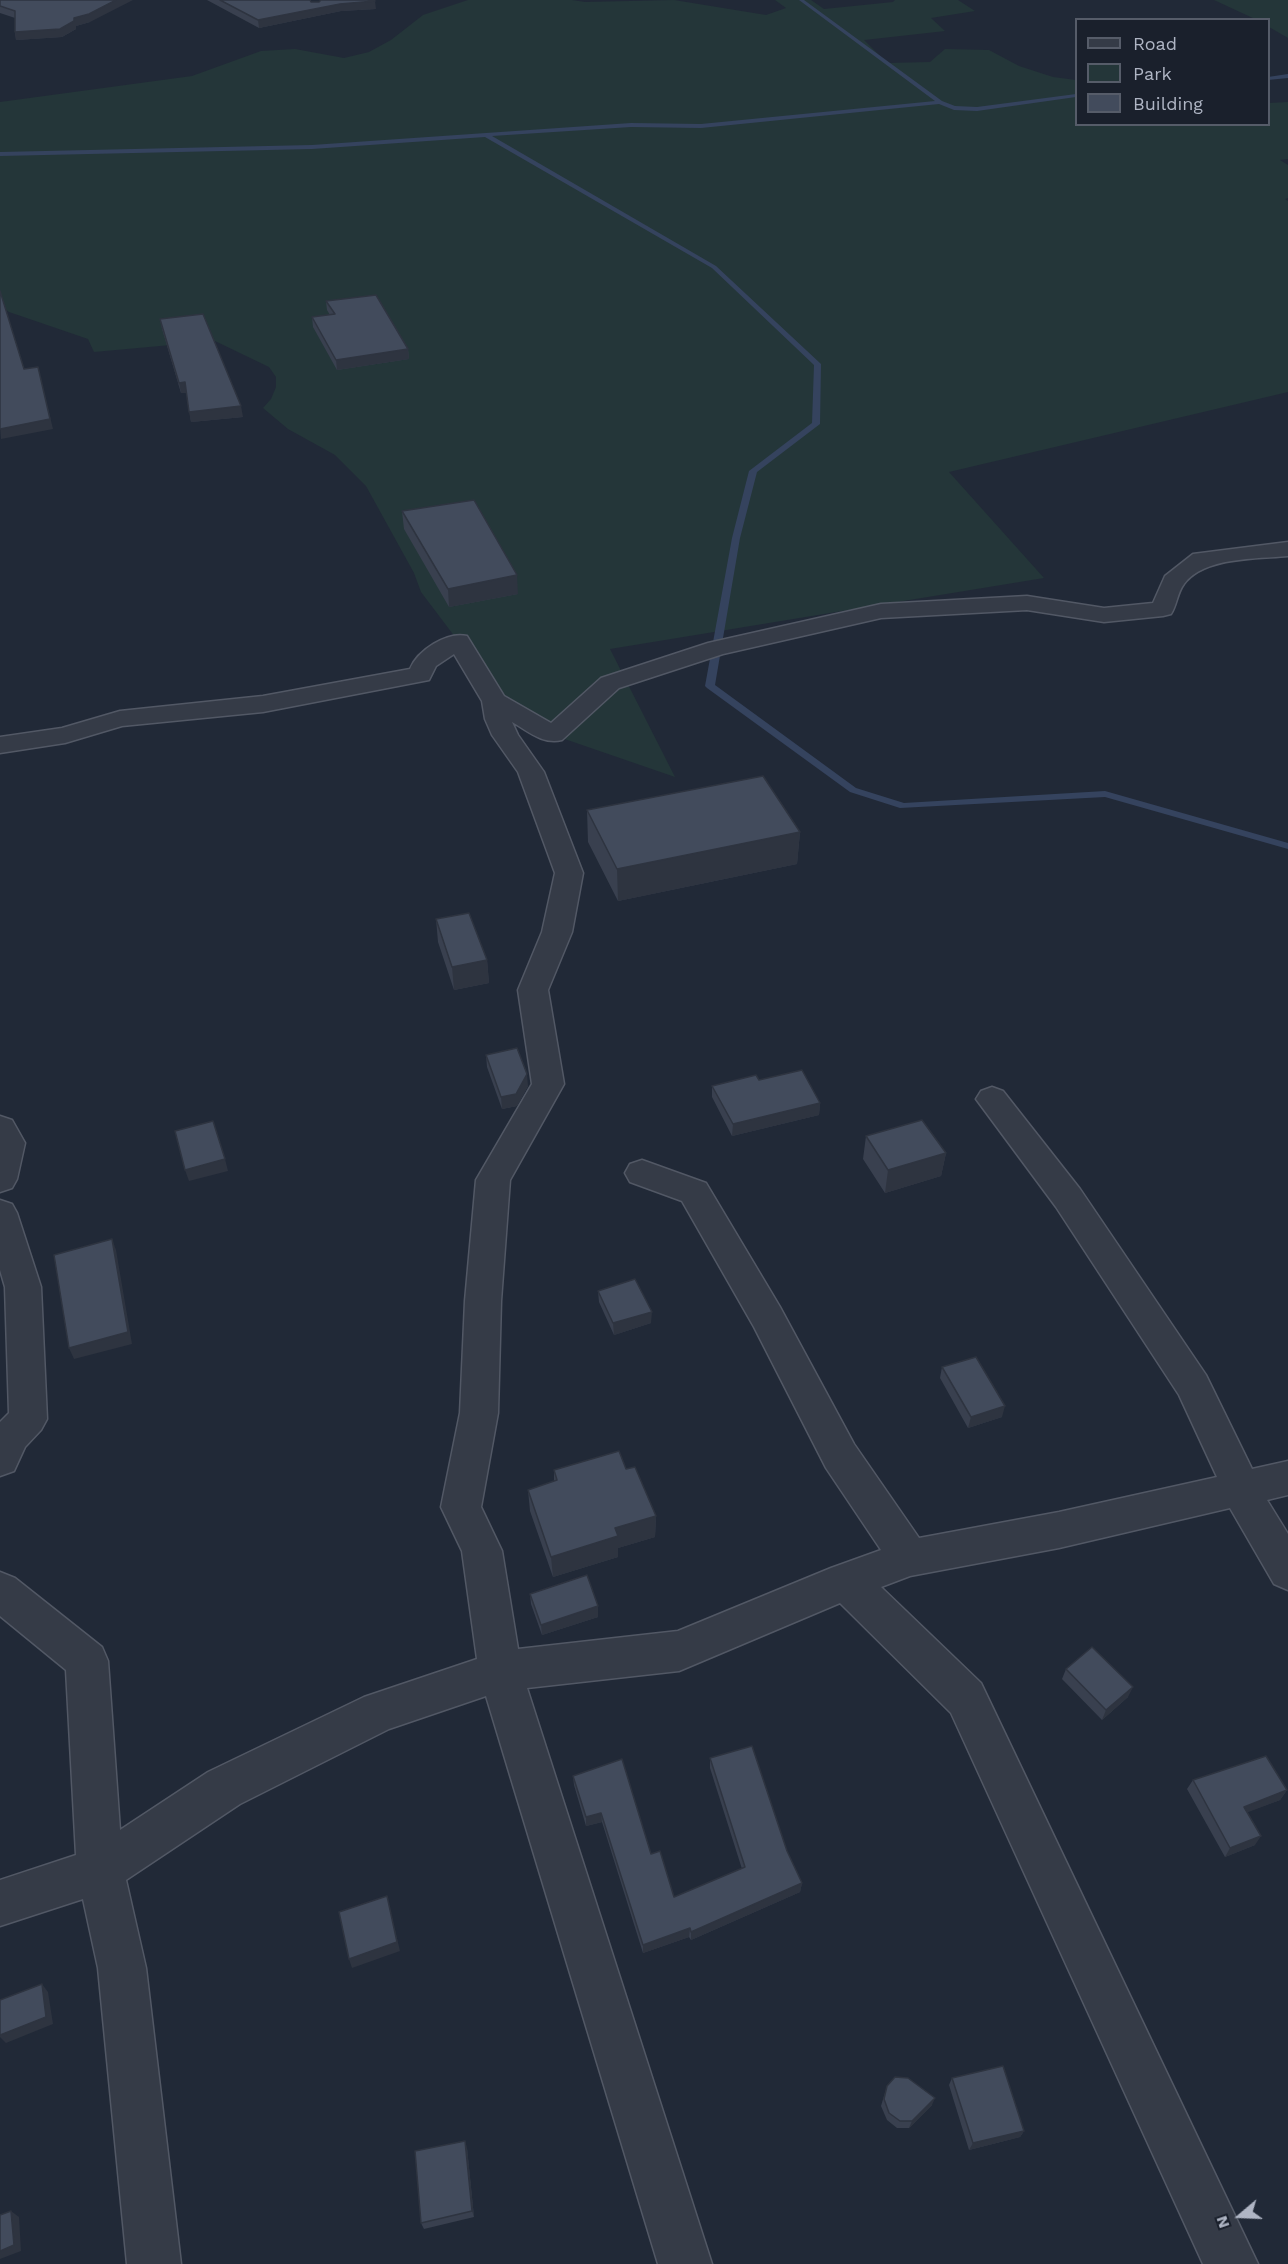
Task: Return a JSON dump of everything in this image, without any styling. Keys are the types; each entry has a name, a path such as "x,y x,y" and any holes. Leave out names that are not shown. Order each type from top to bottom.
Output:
{"street":[{"path":"495,701 553,735 610,683 672,660 717,648 881,611 1027,603 1104,615 1162,609 1173,581 1202,559 1288,549"},
{"path":"0,745 65,735 120,719 262,704 420,675 425,662 459,641 495,701 498,719 505,735 531,772 569,873 557,932 533,990 548,1084 493,1180 483,1301 479,1413 461,1506 482,1551 500,1671 685,2264"},
{"path":"992,1099 1068,1198 1186,1377 1241,1489 1288,1570"},
{"path":"0,1128 8,1143 0,1179"},
{"path":"642,1173 694,1192 767,1317 840,1456 910,1558"},
{"path":"0,1214 23,1287 28,1419 11,1436 0,1459"},
{"path":"0,1903 100,1870 224,1788 380,1712 500,1671 679,1651 846,1581 910,1558 1059,1530 1288,1478"},
{"path":"846,1581 966,1698 1232,2264"},
{"path":"0,1591 87,1661 100,1870 122,1968 154,2264"}],"green space":[{"path":"468,0 585,2 674,0 766,15 786,8 775,0 811,0 824,9 895,0 958,0 975,11 931,18 945,31 864,40 887,63 930,62 945,49 989,50 1019,66 1053,77 1075,80 1075,126 1270,126 1270,103 1288,102 1288,159 1280,160 1288,165 1288,198 1285,199 1288,201 1288,392 949,472 1044,578 610,649 675,777 553,735 495,701 458,641 421,592 414,573 366,486 335,455 288,429 263,408 271,399 276,387 276,377 269,367 215,341 94,352 88,339 9,312 0,305 0,102 192,76 261,51 295,49 344,58 369,52 391,40 423,15"},
{"path":"1214,0 1288,0 1288,38 1270,28 1270,18 1253,18"}],"building":[{"path":"0,0 116,0 89,14 74,18 74,21 60,29 15,32 15,11 0,6"},
{"path":"220,0 375,1 340,4 258,20"},
{"path":"0,291 24,369 38,367 50,419 0,429"},
{"path":"376,295 408,349 336,360 312,317 335,314 326,301"},
{"path":"203,314 241,406 189,412 185,382 179,383 160,319"},
{"path":"474,500 517,575 448,589 402,511"},
{"path":"763,776 800,832 617,869 587,810"},
{"path":"469,913 487,960 452,967 436,919"},
{"path":"517,1048 527,1074 516,1094 501,1097 486,1055"},
{"path":"802,1070 820,1103 733,1124 712,1086 756,1075 759,1080"},
{"path":"922,1120 946,1153 888,1170 866,1136"},
{"path":"213,1121 225,1159 185,1170 175,1131"},
{"path":"112,1239 128,1332 69,1348 54,1255"},
{"path":"635,1279 652,1312 613,1323 598,1291"},
{"path":"976,1357 1005,1406 971,1417 942,1367"},
{"path":"619,1451 626,1469 635,1467 656,1516 615,1528 618,1536 551,1557 528,1490 557,1480 554,1470"},
{"path":"587,1575 598,1606 541,1625 530,1594"},
{"path":"1092,1647 1133,1687 1106,1710 1066,1669"},
{"path":"752,1746 787,1851 802,1883 691,1932 690,1928 643,1945 601,1813 586,1817 573,1776 622,1759 651,1854 660,1851 674,1897 745,1867 710,1758"},
{"path":"1266,1756 1287,1790 1244,1807 1261,1836 1230,1848 1193,1780"},
{"path":"387,1896 397,1942 349,1959 339,1912"},
{"path":"42,1984 46,2017 0,2035 0,2000"},
{"path":"1003,2066 1024,2131 973,2143 952,2078"},
{"path":"895,2077 908,2078 935,2098 912,2121 900,2121 889,2113 884,2099 887,2086"},
{"path":"465,2141 472,2211 421,2223 415,2151"},
{"path":"11,2211 14,2245 0,2251 0,2215"}],"waterway":[{"path":"801,0 940,102"},
{"path":"1270,79 1288,76"},
{"path":"940,102 954,108 977,109 1075,96"},
{"path":"486,135 631,125 701,126 940,102"},
{"path":"0,154 312,147 486,135"},
{"path":"486,135 714,267 818,364 816,424 753,471 736,538 710,686 853,790 903,806 1105,794 1288,846"}]}
